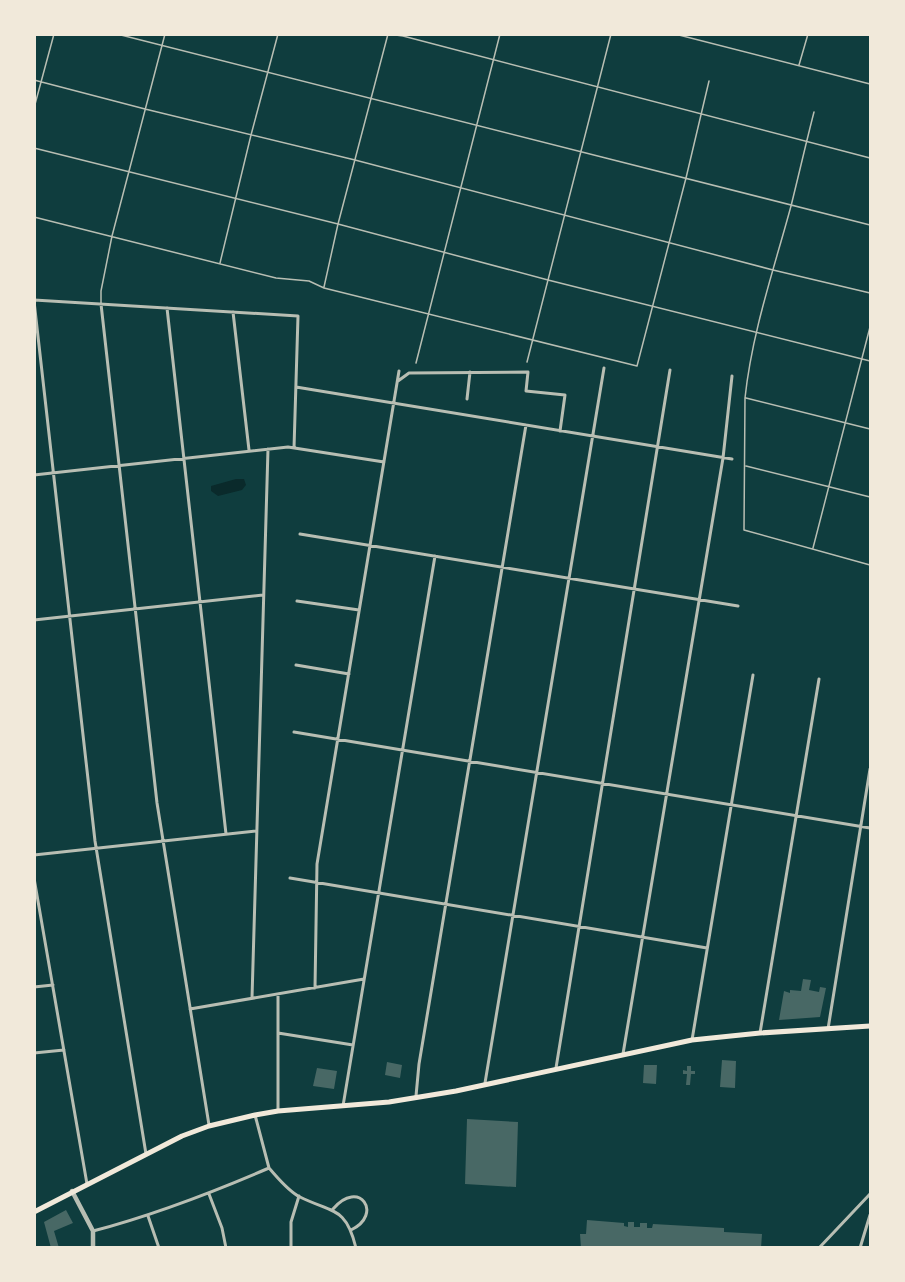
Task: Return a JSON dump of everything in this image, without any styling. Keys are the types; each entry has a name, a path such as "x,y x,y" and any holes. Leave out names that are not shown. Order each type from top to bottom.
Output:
{"main road":[{"path":"34,1212 182,1136 209,1126 255,1115 416,1098 692,1040 870,1026"}],"street":[{"path":"146,1154 97,848 34,300 298,316 294,448"},
{"path":"101,304 162,841 209,1126"},
{"path":"167,308 226,834"},
{"path":"233,312 249,450"},
{"path":"484,1085 604,368"},
{"path":"556,1068 670,370"},
{"path":"315,988 317,864 399,371"},
{"path":"467,399 471,372"},
{"path":"398,381 409,373 528,372 526,391 565,395 560,431"},
{"path":"623,1054 723,458 732,376"},
{"path":"296,387 732,459"},
{"path":"416,1098 419,1064 526,425"},
{"path":"34,475 249,450 294,448 385,462"},
{"path":"252,998 268,449"},
{"path":"300,534 738,606"},
{"path":"343,1106 435,556"},
{"path":"34,620 263,595"},
{"path":"297,600 360,610"},
{"path":"296,665 349,674"},
{"path":"692,1040 753,675"},
{"path":"760,1033 819,679"},
{"path":"294,732 870,828"},
{"path":"828,1029 870,769"},
{"path":"34,855 256,831"},
{"path":"34,878 87,1184"},
{"path":"290,878 707,948"},
{"path":"34,921 42,920"},
{"path":"190,1009 364,980"},
{"path":"34,987 53,985"},
{"path":"278,994 278,1111"},
{"path":"278,1033 353,1045"},
{"path":"34,1053 64,1050"},
{"path":"255,1115 269,1168 299,1196 333,1209 343,1218 351,1230 356,1248"},
{"path":"93,1231 148,1216 209,1194 269,1168"},
{"path":"72,1191 93,1231 93,1248"},
{"path":"209,1194 222,1228 226,1248"},
{"path":"819,1248 870,1194"},
{"path":"291,1248 291,1222 299,1196"},
{"path":"333,1209 349,1196 363,1201 367,1208 367,1215 351,1230"},
{"path":"860,1248 870,1215"},
{"path":"148,1216 159,1248"}],"lane":[{"path":"34,108 54,34"},
{"path":"117,34 870,225"},
{"path":"101,304 101,291 112,236 165,34"},
{"path":"220,264 278,34"},
{"path":"324,288 338,224 388,34 403,36 870,158"},
{"path":"416,363 500,34"},
{"path":"527,362 611,34"},
{"path":"675,34 870,84"},
{"path":"799,66 808,34"},
{"path":"34,80 870,293"},
{"path":"34,217 276,278 309,281 324,288 428,315 637,366 709,81"},
{"path":"814,112 757,332 748,376 744,530 870,565"},
{"path":"34,148 870,362"},
{"path":"813,549 870,327"},
{"path":"746,398 870,429"},
{"path":"745,466 870,497"}],"water":[{"path":"244,479 246,485 242,490 218,496 211,491 211,486"}],"building":[{"path":"803,979 811,980 809,990 819,992 820,987 826,988 820,1017 779,1020 784,991 790,993 790,990 801,991"},
{"path":"722,1060 736,1061 735,1088 720,1087"},
{"path":"387,1062 402,1065 400,1078 385,1075"},
{"path":"644,1065 657,1065 656,1084 643,1083"},
{"path":"687,1066 691,1066 691,1071 695,1071 695,1074 691,1074 690,1085 686,1085 687,1074 683,1074 683,1070 687,1071"},
{"path":"317,1068 337,1071 334,1089 313,1086"},
{"path":"467,1119 518,1122 516,1187 465,1184"},
{"path":"66,1210 73,1223 54,1231 59,1248 51,1248 44,1222"},
{"path":"587,1220 624,1223 624,1226 628,1227 628,1222 634,1222 634,1227 640,1227 640,1223 647,1223 647,1228 652,1228 653,1224 724,1228 724,1232 762,1234 761,1248 581,1248 580,1234 586,1234"}]}
